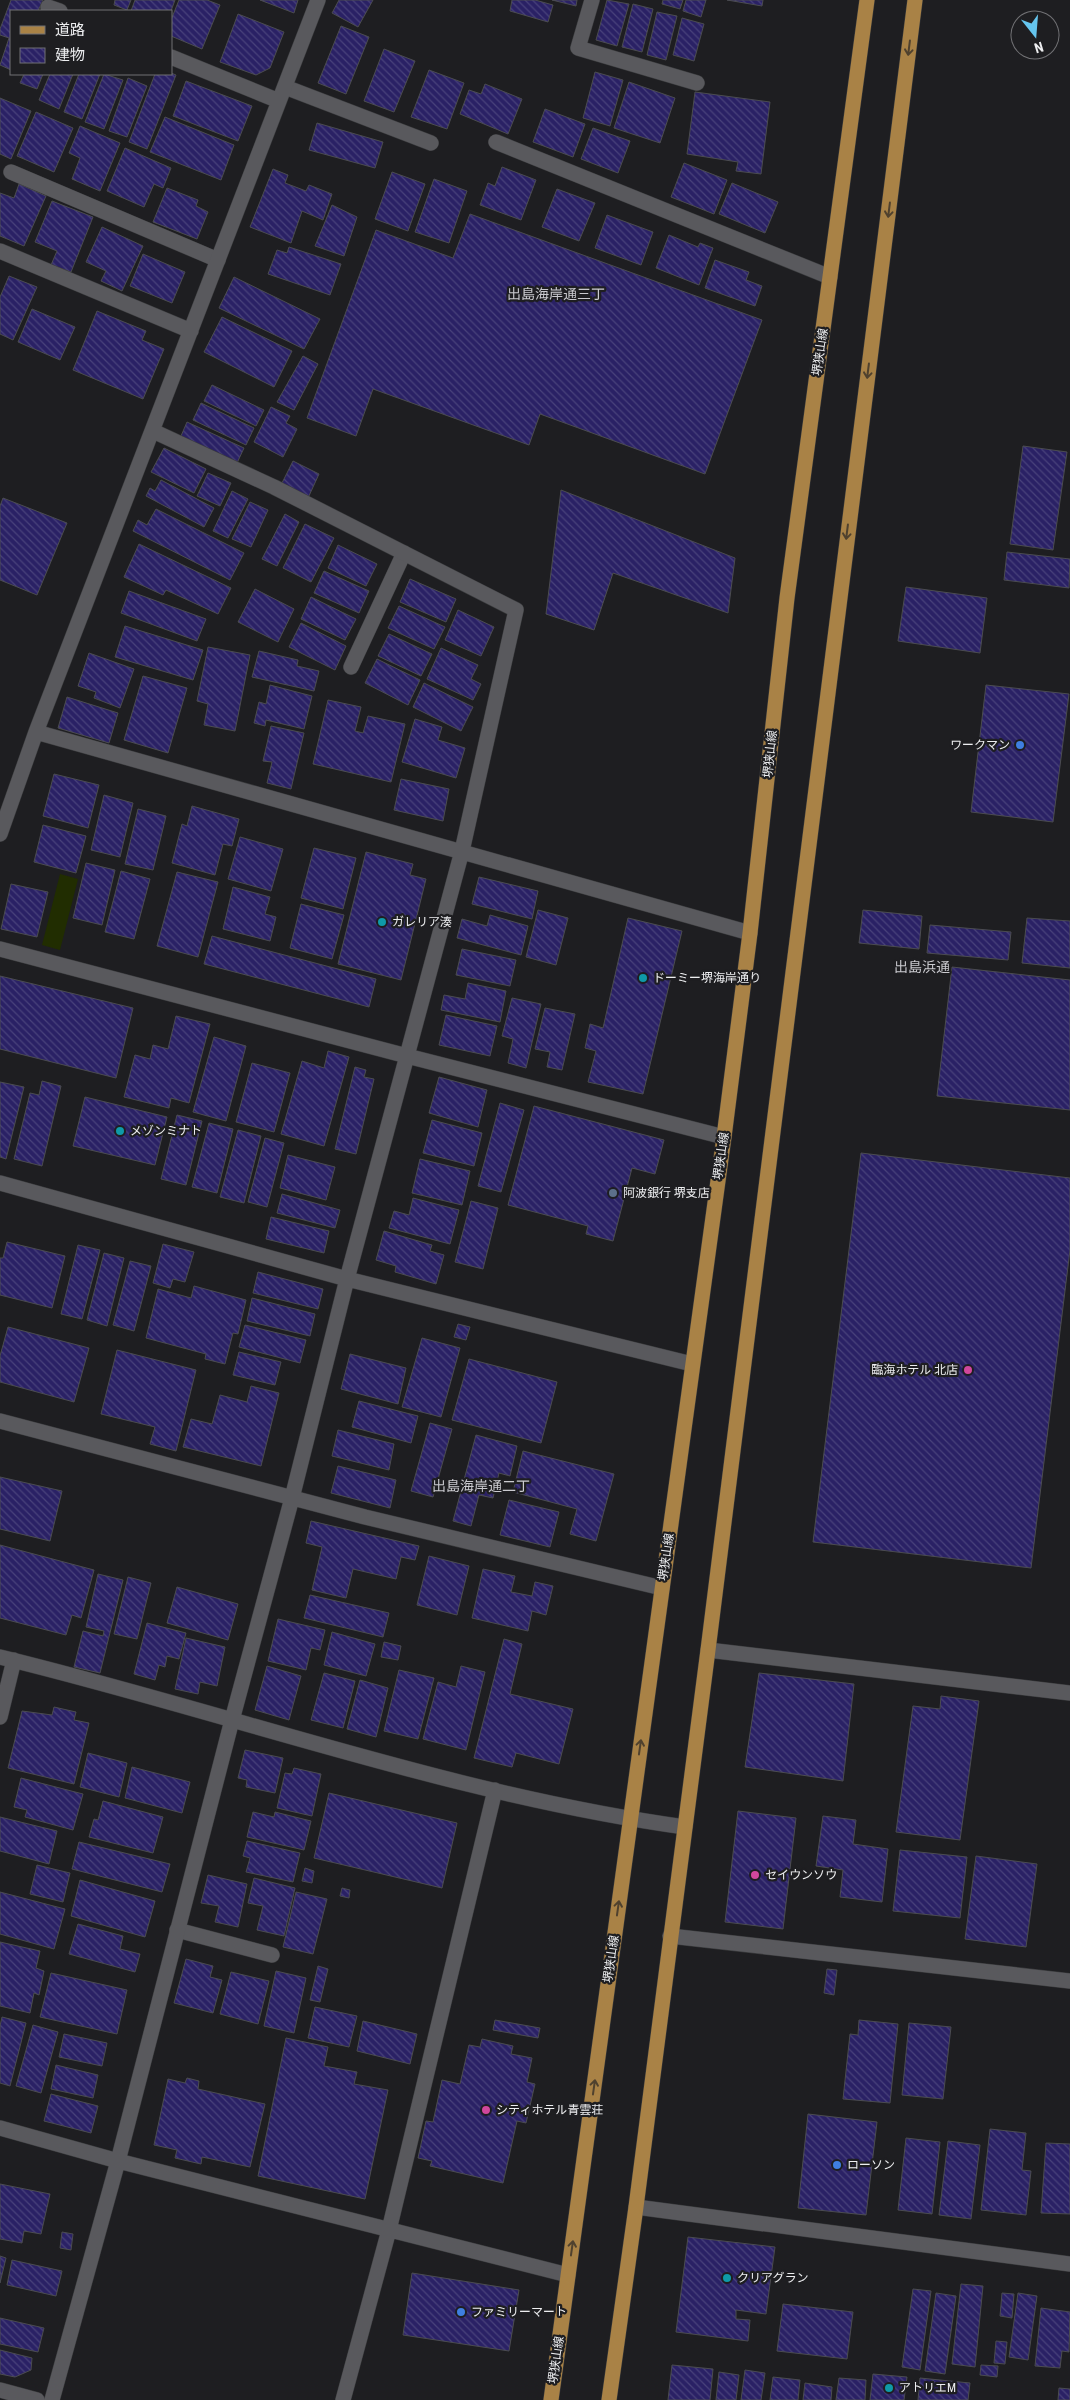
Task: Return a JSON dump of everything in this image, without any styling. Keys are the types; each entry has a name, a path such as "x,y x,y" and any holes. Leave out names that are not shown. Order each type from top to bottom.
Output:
{"main road":[{"name":"堺狭山線","path":"551,2400 724,1137 750,933 787,598 867,0"},
{"path":"609,2400 636,2207 708,1650 915,0"}],"street":[{"path":"0,834 36,732 318,0"},
{"path":"592,0 578,48 697,83"},
{"path":"172,57 279,101"},
{"path":"285,87 431,143"},
{"path":"496,142 830,277"},
{"path":"11,172 218,260"},
{"path":"0,251 191,331"},
{"path":"52,2400 118,2161 232,1720 292,1498 347,1279 462,851 516,610 274,487 153,431"},
{"path":"351,667 404,553"},
{"path":"36,732 750,933"},
{"path":"0,949 724,1137"},
{"path":"0,1183 347,1279 692,1364"},
{"path":"0,1421 292,1498 662,1588"},
{"path":"708,1650 1070,1693"},
{"path":"0,1717 7,1659 496,1790 630,1820 685,1827"},
{"path":"343,2400 389,2230 496,1790"},
{"path":"177,1930 272,1955"},
{"path":"670,1936 1070,1981"},
{"path":"0,2128 118,2161 568,2276"},
{"path":"636,2207 1070,2264"},
{"path":"0,2390 37,2400"}],"green space":[{"path":"60,874 78,879 60,950 42,945"}],"building":[{"path":"11,0 43,0 38,10 10,10 10,70 0,65 9,38 0,35 0,29"},
{"path":"115,0 131,0 127,10 114,5"},
{"path":"135,0 175,0 171,10 131,10"},
{"path":"179,0 207,0 220,5 202,49 172,36 172,18"},
{"path":"260,0 298,0 294,13"},
{"path":"339,0 373,0 358,27 332,13"},
{"path":"512,0 535,0 553,5 548,22 510,11"},
{"path":"552,0 577,0 576,6"},
{"path":"607,0 629,4 617,46 596,40"},
{"path":"663,0 683,0 680,9 662,4"},
{"path":"686,0 706,0 701,17 683,11"},
{"path":"727,0 763,0 762,6"},
{"path":"633,4 653,9 642,52 622,47"},
{"path":"657,12 677,16 666,60 647,55"},
{"path":"238,14 284,32 270,68 256,75 220,62"},
{"path":"682,18 704,24 694,61 673,55"},
{"path":"341,26 369,37 346,94 318,83"},
{"path":"384,49 415,61 394,112 364,101"},
{"path":"429,70 464,83 447,129 411,117"},
{"path":"595,72 623,80 610,126 583,118"},
{"path":"172,73 176,75 147,149 129,142 155,75 172,75"},
{"path":"24,75 43,75 37,89 20,83"},
{"path":"50,75 73,75 59,109 39,100"},
{"path":"79,75 100,75 82,119 64,112"},
{"path":"104,75 123,80 104,129 85,122"},
{"path":"128,78 147,86 127,137 109,131"},
{"path":"186,81 252,106 238,141 173,116"},
{"path":"629,82 675,98 660,143 614,128"},
{"path":"485,84 522,99 508,134 460,114 469,90 481,94"},
{"path":"695,92 770,102 761,174 736,171 738,162 687,154"},
{"path":"0,98 31,111 11,159 0,154"},
{"path":"545,109 585,124 573,157 533,142"},
{"path":"36,112 73,128 54,172 17,156"},
{"path":"165,117 234,145 221,180 150,152"},
{"path":"317,123 383,142 375,168 309,150"},
{"path":"80,126 120,143 100,191 72,179 80,158 69,153"},
{"path":"593,128 630,141 618,173 581,159"},
{"path":"125,148 171,168 163,188 154,184 144,207 107,191"},
{"path":"684,163 727,180 714,214 671,197"},
{"path":"502,167 536,180 521,220 480,205 488,183 495,186"},
{"path":"273,169 288,175 285,183 306,191 309,185 332,194 323,220 302,211 291,243 250,227"},
{"path":"392,172 425,184 408,231 375,219"},
{"path":"434,179 467,191 449,243 415,232"},
{"path":"732,183 778,202 765,233 719,214"},
{"path":"19,184 46,196 24,246 0,236 0,193 14,198"},
{"path":"167,188 198,200 196,206 208,212 197,239 153,222"},
{"path":"557,189 595,203 579,241 542,227"},
{"path":"52,201 93,217 71,272 51,265 57,251 35,242"},
{"path":"332,205 357,217 344,256 315,246"},
{"path":"470,214 762,320 705,474 540,414 529,445 373,389 356,436 307,418 376,230 453,258"},
{"path":"607,215 653,232 641,265 595,248"},
{"path":"102,227 143,246 122,291 101,281 106,271 86,262"},
{"path":"669,235 698,247 700,243 713,248 699,285 656,268"},
{"path":"289,247 341,264 330,295 268,274 277,250 287,253"},
{"path":"143,254 185,272 172,303 130,286"},
{"path":"715,260 749,272 746,280 762,286 755,306 705,288"},
{"path":"9,276 37,287 13,340 0,334 0,297"},
{"path":"234,277 320,319 304,349 219,308"},
{"path":"32,309 75,327 60,360 18,342"},
{"path":"97,311 146,331 142,340 164,349 143,399 73,370"},
{"path":"222,317 292,351 274,387 204,352"},
{"path":"303,356 318,364 294,410 277,402"},
{"path":"212,385 264,410 256,426 204,401"},
{"path":"201,403 254,428 246,445 193,420"},
{"path":"271,407 290,416 286,423 297,429 283,457 254,442"},
{"path":"187,422 244,448 237,463 181,436"},
{"path":"1023,446 1067,452 1053,550 1010,544"},
{"path":"164,448 206,469 194,493 151,472"},
{"path":"293,461 319,474 308,498 281,485"},
{"path":"208,473 231,483 220,506 197,496"},
{"path":"161,480 214,508 204,527 146,496 150,488 155,491"},
{"path":"561,490 735,558 728,613 613,573 594,630 546,614"},
{"path":"232,491 248,499 228,538 213,531"},
{"path":"3,498 67,523 37,595 0,580 0,506"},
{"path":"250,502 268,510 251,547 232,539"},
{"path":"156,509 244,553 230,580 133,531 138,520 147,525"},
{"path":"285,514 299,522 277,566 262,559"},
{"path":"305,524 334,538 311,582 283,568"},
{"path":"139,544 231,588 218,614 166,590 163,595 124,577"},
{"path":"338,545 377,564 366,586 328,568"},
{"path":"1007,552 1070,559 1069,588 1004,580"},
{"path":"324,571 369,591 359,613 314,593"},
{"path":"410,579 456,599 446,622 400,602"},
{"path":"906,587 987,598 980,653 898,641"},
{"path":"255,589 294,609 278,642 238,622"},
{"path":"129,591 206,619 197,641 121,613"},
{"path":"311,597 356,619 345,640 301,619"},
{"path":"399,606 445,627 434,649 388,628"},
{"path":"458,610 494,627 481,656 445,640"},
{"path":"301,623 346,646 335,670 289,647"},
{"path":"125,626 203,650 193,680 115,657"},
{"path":"389,634 432,654 421,676 378,656"},
{"path":"208,647 250,655 235,731 204,725 208,704 197,701"},
{"path":"441,648 478,665 471,679 481,684 473,700 427,679"},
{"path":"259,651 298,660 297,666 319,671 314,691 252,677"},
{"path":"89,653 134,669 120,708 94,698 96,692 78,686"},
{"path":"377,659 420,680 408,705 365,683"},
{"path":"143,676 187,688 168,753 124,740"},
{"path":"424,683 473,707 461,731 413,707"},
{"path":"270,685 312,696 304,729 266,720 265,726 254,723 259,702 266,704"},
{"path":"986,685 1069,694 1053,822 971,812"},
{"path":"67,697 118,713 109,743 58,728"},
{"path":"328,700 361,707 355,731 363,733 368,716 405,724 391,782 313,764"},
{"path":"415,719 442,727 438,740 465,748 456,778 402,762"},
{"path":"271,726 304,733 291,789 267,783 272,762 263,761"},
{"path":"54,774 99,785 88,828 43,816"},
{"path":"401,779 449,789 443,821 394,810"},
{"path":"104,795 133,803 120,857 91,850"},
{"path":"192,806 239,819 232,846 223,844 215,875 172,863 182,824 187,826"},
{"path":"138,809 166,816 153,870 125,864"},
{"path":"43,825 86,836 76,873 34,862"},
{"path":"240,837 283,849 271,891 228,879"},
{"path":"314,848 356,858 343,909 301,898"},
{"name":"ガレリア湊","path":"366,852 413,864 410,875 426,879 401,980 338,964"},
{"path":"86,863 115,870 102,925 73,918"},
{"path":"121,871 150,879 134,939 105,932"},
{"path":"177,872 218,882 198,957 157,946"},
{"path":"479,877 538,891 532,919 472,904"},
{"path":"11,884 48,892 37,937 1,929"},
{"path":"233,887 270,897 265,914 276,917 270,941 223,929"},
{"path":"301,904 344,915 332,959 290,948"},
{"path":"538,910 568,918 556,965 526,957"},
{"path":"863,910 922,916 919,949 859,943"},
{"path":"490,915 528,926 521,955 457,938 462,919 487,926"},
{"name":"ドーミー堺海岸通り","path":"628,918 682,931 643,1094 588,1082 596,1051 585,1048 590,1024 603,1028"},
{"path":"1027,918 1070,921 1070,968 1022,963"},
{"path":"930,925 1011,932 1008,960 927,953"},
{"path":"212,936 376,979 369,1007 204,964"},
{"path":"462,949 516,960 510,986 456,975"},
{"path":"952,967 1070,980 1070,1110 937,1096"},
{"path":"0,976 133,1008 116,1078 0,1049"},
{"path":"468,983 506,991 500,1022 441,1010 444,995 465,999"},
{"path":"512,998 541,1004 526,1068 508,1063 513,1039 502,1036"},
{"path":"545,1008 575,1014 562,1070 547,1067 550,1052 535,1049"},
{"path":"446,1015 497,1026 490,1056 439,1045"},
{"path":"176,1016 210,1024 189,1103 171,1098 169,1108 124,1097 135,1055 150,1059 153,1045 168,1049"},
{"path":"214,1037 246,1046 226,1121 193,1112"},
{"path":"328,1051 349,1057 324,1146 281,1134 302,1061 324,1068"},
{"path":"252,1063 290,1073 274,1132 236,1122"},
{"path":"355,1067 366,1070 364,1077 374,1079 356,1154 335,1149"},
{"path":"439,1077 487,1090 478,1127 429,1113"},
{"path":"42,1081 61,1086 42,1166 14,1159 30,1093 39,1095"},
{"path":"0,1082 24,1087 6,1159 0,1157"},
{"name":"メゾンミナト","path":"85,1097 167,1117 155,1165 73,1146"},
{"path":"500,1103 524,1110 501,1192 478,1186"},
{"path":"534,1106 664,1140 655,1174 632,1168 613,1241 586,1234 588,1226 508,1205"},
{"path":"177,1115 202,1121 186,1185 161,1179"},
{"path":"432,1120 482,1133 474,1166 423,1153"},
{"path":"209,1123 233,1129 217,1193 192,1187"},
{"path":"238,1130 261,1136 244,1203 220,1197"},
{"path":"265,1138 284,1143 267,1207 248,1202"},
{"path":"861,1153 1070,1178 1070,1250 1031,1568 813,1542"},
{"path":"288,1155 335,1167 326,1200 280,1188"},
{"path":"420,1159 470,1171 462,1205 412,1193"},
{"path":"282,1194 340,1210 335,1228 277,1213"},
{"path":"413,1198 459,1210 450,1244 389,1228 394,1211 409,1215"},
{"path":"471,1201 498,1208 483,1269 455,1262"},
{"path":"271,1217 329,1231 324,1253 266,1239"},
{"path":"384,1231 432,1245 430,1251 444,1255 436,1284 395,1272 396,1266 376,1260"},
{"path":"7,1242 65,1256 52,1308 0,1295 0,1258 3,1258"},
{"path":"163,1244 194,1252 185,1282 173,1279 170,1288 153,1283"},
{"path":"78,1245 100,1250 82,1319 61,1314"},
{"path":"104,1253 124,1258 107,1326 87,1320"},
{"path":"130,1261 151,1266 134,1331 113,1325"},
{"path":"258,1272 323,1289 318,1309 253,1293"},
{"path":"194,1286 246,1300 238,1334 233,1333 225,1364 205,1359 206,1354 146,1338 158,1289 191,1298"},
{"path":"252,1298 315,1314 310,1336 247,1321"},
{"path":"458,1324 470,1327 466,1340 454,1337"},
{"path":"245,1325 306,1340 300,1363 239,1347"},
{"path":"8,1327 89,1348 74,1402 0,1382 0,1356"},
{"path":"422,1338 460,1348 441,1417 402,1407"},
{"path":"117,1350 196,1370 176,1451 150,1444 155,1427 101,1414"},
{"path":"239,1352 281,1362 275,1385 233,1375"},
{"path":"350,1354 406,1368 398,1404 341,1389"},
{"path":"469,1359 557,1382 541,1443 452,1420"},
{"path":"251,1386 279,1393 261,1466 183,1447 191,1419 212,1424 220,1395 247,1402"},
{"path":"359,1401 418,1416 411,1443 352,1427"},
{"path":"430,1423 452,1429 433,1497 411,1491"},
{"path":"338,1430 394,1444 389,1470 332,1456"},
{"path":"476,1435 517,1446 510,1476 499,1473 493,1498 479,1495 471,1526 453,1521"},
{"path":"523,1451 614,1474 596,1541 570,1534 577,1509 513,1492"},
{"path":"338,1466 396,1480 390,1508 331,1493"},
{"path":"0,1477 62,1491 50,1541 0,1529"},
{"path":"509,1500 559,1512 550,1547 500,1535"},
{"path":"311,1521 419,1546 415,1560 401,1557 396,1579 353,1569 346,1598 312,1590 322,1547 306,1543"},
{"path":"0,1545 94,1570 81,1618 72,1615 66,1635 0,1618"},
{"path":"429,1556 469,1566 457,1615 417,1605"},
{"path":"483,1569 515,1576 511,1592 532,1596 535,1582 553,1586 546,1615 532,1611 528,1631 472,1618"},
{"path":"98,1574 123,1580 100,1673 74,1667 83,1631 103,1636 104,1631 86,1627"},
{"path":"128,1577 151,1583 137,1639 114,1634"},
{"path":"177,1587 238,1604 228,1640 167,1623"},
{"path":"310,1595 389,1613 383,1637 304,1618"},
{"path":"278,1619 325,1630 320,1650 311,1648 306,1670 268,1661"},
{"path":"147,1623 186,1633 179,1659 167,1656 165,1667 159,1665 155,1680 134,1674"},
{"path":"332,1632 375,1644 366,1676 324,1665"},
{"path":"186,1638 225,1647 217,1686 200,1682 198,1694 175,1689"},
{"path":"504,1639 522,1644 510,1694 573,1709 559,1764 516,1753 512,1767 474,1758"},
{"path":"384,1642 401,1646 398,1660 381,1657"},
{"path":"267,1666 301,1676 289,1720 255,1710"},
{"path":"461,1666 485,1672 466,1750 423,1739 438,1682 456,1687"},
{"path":"399,1670 434,1678 418,1739 384,1731"},
{"path":"324,1673 355,1681 343,1728 311,1720"},
{"path":"759,1673 854,1684 843,1781 745,1767"},
{"path":"360,1680 388,1688 376,1737 347,1729"},
{"path":"941,1696 979,1701 960,1840 896,1832 913,1706 940,1709"},
{"path":"54,1707 76,1712 74,1720 89,1723 74,1784 8,1768 22,1711 52,1715"},
{"path":"245,1750 283,1758 275,1793 246,1787 247,1780 238,1778"},
{"path":"88,1753 127,1763 119,1797 80,1787"},
{"path":"132,1767 190,1782 182,1813 125,1798"},
{"path":"294,1768 321,1774 312,1816 277,1808 285,1773 292,1774"},
{"path":"21,1778 83,1794 73,1830 25,1817 27,1810 14,1807"},
{"path":"329,1793 457,1823 442,1888 314,1858"},
{"path":"103,1801 163,1817 153,1853 89,1837 94,1819 98,1820"},
{"path":"738,1811 796,1818 783,1929 725,1922"},
{"path":"253,1812 274,1817 275,1812 311,1821 304,1850 247,1837"},
{"path":"823,1816 856,1820 853,1844 888,1849 882,1902 840,1897 843,1870 816,1866"},
{"path":"0,1817 57,1831 49,1864 0,1851"},
{"path":"247,1841 300,1853 293,1882 246,1872 250,1858 243,1856"},
{"path":"79,1842 170,1864 162,1892 72,1869"},
{"path":"900,1850 967,1857 960,1918 893,1911"},
{"path":"976,1856 1037,1864 1026,1947 965,1939"},
{"path":"37,1865 70,1873 63,1902 30,1894"},
{"path":"305,1868 314,1871 312,1883 302,1881"},
{"path":"208,1875 247,1884 238,1927 215,1922 219,1906 201,1903"},
{"path":"254,1878 295,1888 284,1936 257,1930 263,1906 248,1903"},
{"path":"80,1880 155,1901 145,1937 71,1916"},
{"path":"342,1888 350,1890 349,1898 340,1896"},
{"path":"0,1892 65,1909 54,1949 0,1934"},
{"path":"296,1892 327,1899 313,1954 283,1947"},
{"path":"78,1924 123,1936 120,1949 140,1954 135,1972 69,1954"},
{"path":"0,1942 40,1951 36,1968 44,1971 39,1995 34,1993 30,2013 0,2006"},
{"path":"186,1959 213,1966 210,1977 222,1980 213,2013 174,2003"},
{"path":"318,1966 328,1969 320,2002 310,2000"},
{"path":"827,1969 837,1970 834,1995 824,1993"},
{"path":"276,1971 306,1978 294,2033 264,2026"},
{"path":"231,1972 269,1981 258,2024 220,2014"},
{"path":"51,1973 127,1990 117,2034 40,2017"},
{"path":"315,2007 357,2016 349,2047 308,2038"},
{"path":"2,2017 26,2023 10,2086 0,2083 0,2026"},
{"path":"495,2020 540,2028 538,2038 493,2030"},
{"path":"859,2020 898,2024 890,2103 843,2099 850,2034 858,2035"},
{"path":"363,2021 417,2034 410,2064 357,2051"},
{"path":"909,2023 951,2027 943,2099 902,2095"},
{"path":"33,2025 58,2032 41,2093 16,2086"},
{"path":"64,2034 107,2043 102,2066 59,2057"},
{"path":"286,2038 328,2047 324,2066 357,2072 354,2084 388,2090 365,2199 258,2176"},
{"path":"482,2039 513,2046 511,2054 532,2058 527,2082 535,2084 526,2123 517,2121 503,2183 430,2166 432,2161 418,2158 426,2121 433,2122 442,2080 460,2084 469,2045 480,2047"},
{"path":"56,2065 98,2075 93,2098 51,2089"},
{"path":"187,2078 199,2081 198,2089 265,2104 250,2167 202,2157 201,2164 175,2158 177,2150 154,2145 168,2079 185,2083"},
{"path":"51,2094 98,2106 91,2133 44,2121"},
{"name":"ローソン","path":"808,2114 877,2122 866,2215 798,2208"},
{"path":"990,2129 1026,2133 1022,2170 1031,2171 1026,2215 981,2210"},
{"path":"906,2138 940,2142 932,2214 898,2210"},
{"path":"948,2141 980,2145 971,2219 939,2215"},
{"path":"1046,2143 1070,2144 1070,2214 1041,2213"},
{"path":"0,2184 50,2194 41,2234 24,2231 22,2243 0,2239"},
{"path":"62,2232 73,2234 71,2250 60,2248"},
{"name":"クリアグラン","path":"688,2237 775,2247 766,2314 736,2310 736,2319 750,2320 748,2341 676,2332"},
{"path":"0,2256 6,2258 0,2283"},
{"path":"12,2260 62,2271 56,2296 7,2285"},
{"name":"ファミリーマート","path":"412,2273 519,2290 509,2351 403,2335"},
{"path":"961,2284 983,2286 975,2367 952,2364"},
{"path":"913,2289 931,2291 920,2370 902,2367"},
{"path":"936,2293 956,2296 945,2374 925,2371"},
{"path":"1002,2293 1014,2294 1012,2318 1000,2316"},
{"path":"1018,2293 1037,2296 1028,2360 1009,2357"},
{"path":"783,2304 853,2312 847,2359 777,2351"},
{"path":"1041,2308 1070,2312 1069,2352 1062,2351 1060,2368 1035,2366"},
{"path":"0,2318 44,2328 38,2352 0,2344"},
{"path":"996,2341 1007,2342 1005,2364 994,2363"},
{"path":"0,2350 32,2358 31,2370 15,2377 0,2374"},
{"path":"672,2365 713,2369 710,2400 668,2400"},
{"path":"981,2365 998,2366 997,2377 980,2375"},
{"path":"745,2370 765,2373 761,2400 741,2400"},
{"path":"719,2372 739,2375 736,2400 716,2400"},
{"name":"アトリエM","path":"873,2374 907,2377 904,2400 870,2400"},
{"path":"773,2377 800,2380 798,2400 770,2400"},
{"path":"839,2378 866,2380 865,2400 836,2400"},
{"path":"920,2378 970,2383 968,2400 918,2400"},
{"path":"805,2383 832,2387 831,2400 803,2400"},
{"path":"1059,2388 1070,2389 1070,2400 1058,2400"}],"place":[{"name":"ワークマン","path":"1020,745"},
{"name":"ガレリア湊","path":"382,922"},
{"name":"ドーミー堺海岸通り","path":"643,978"},
{"name":"メゾンミナト","path":"120,1131"},
{"name":"阿波銀行 堺支店","path":"613,1193"},
{"name":"臨海ホテル 北店","path":"968,1370"},
{"name":"セイウンソウ","path":"755,1875"},
{"name":"シティホテル青雲荘","path":"486,2110"},
{"name":"ローソン","path":"837,2165"},
{"name":"クリアグラン","path":"727,2278"},
{"name":"ファミリーマート","path":"461,2312"},
{"name":"アトリエM","path":"889,2388"}],"district":[{"name":"出島海岸通三丁","path":"556,294"},
{"name":"出島浜通","path":"922,967"},
{"name":"出島海岸通二丁","path":"481,1486"}]}
